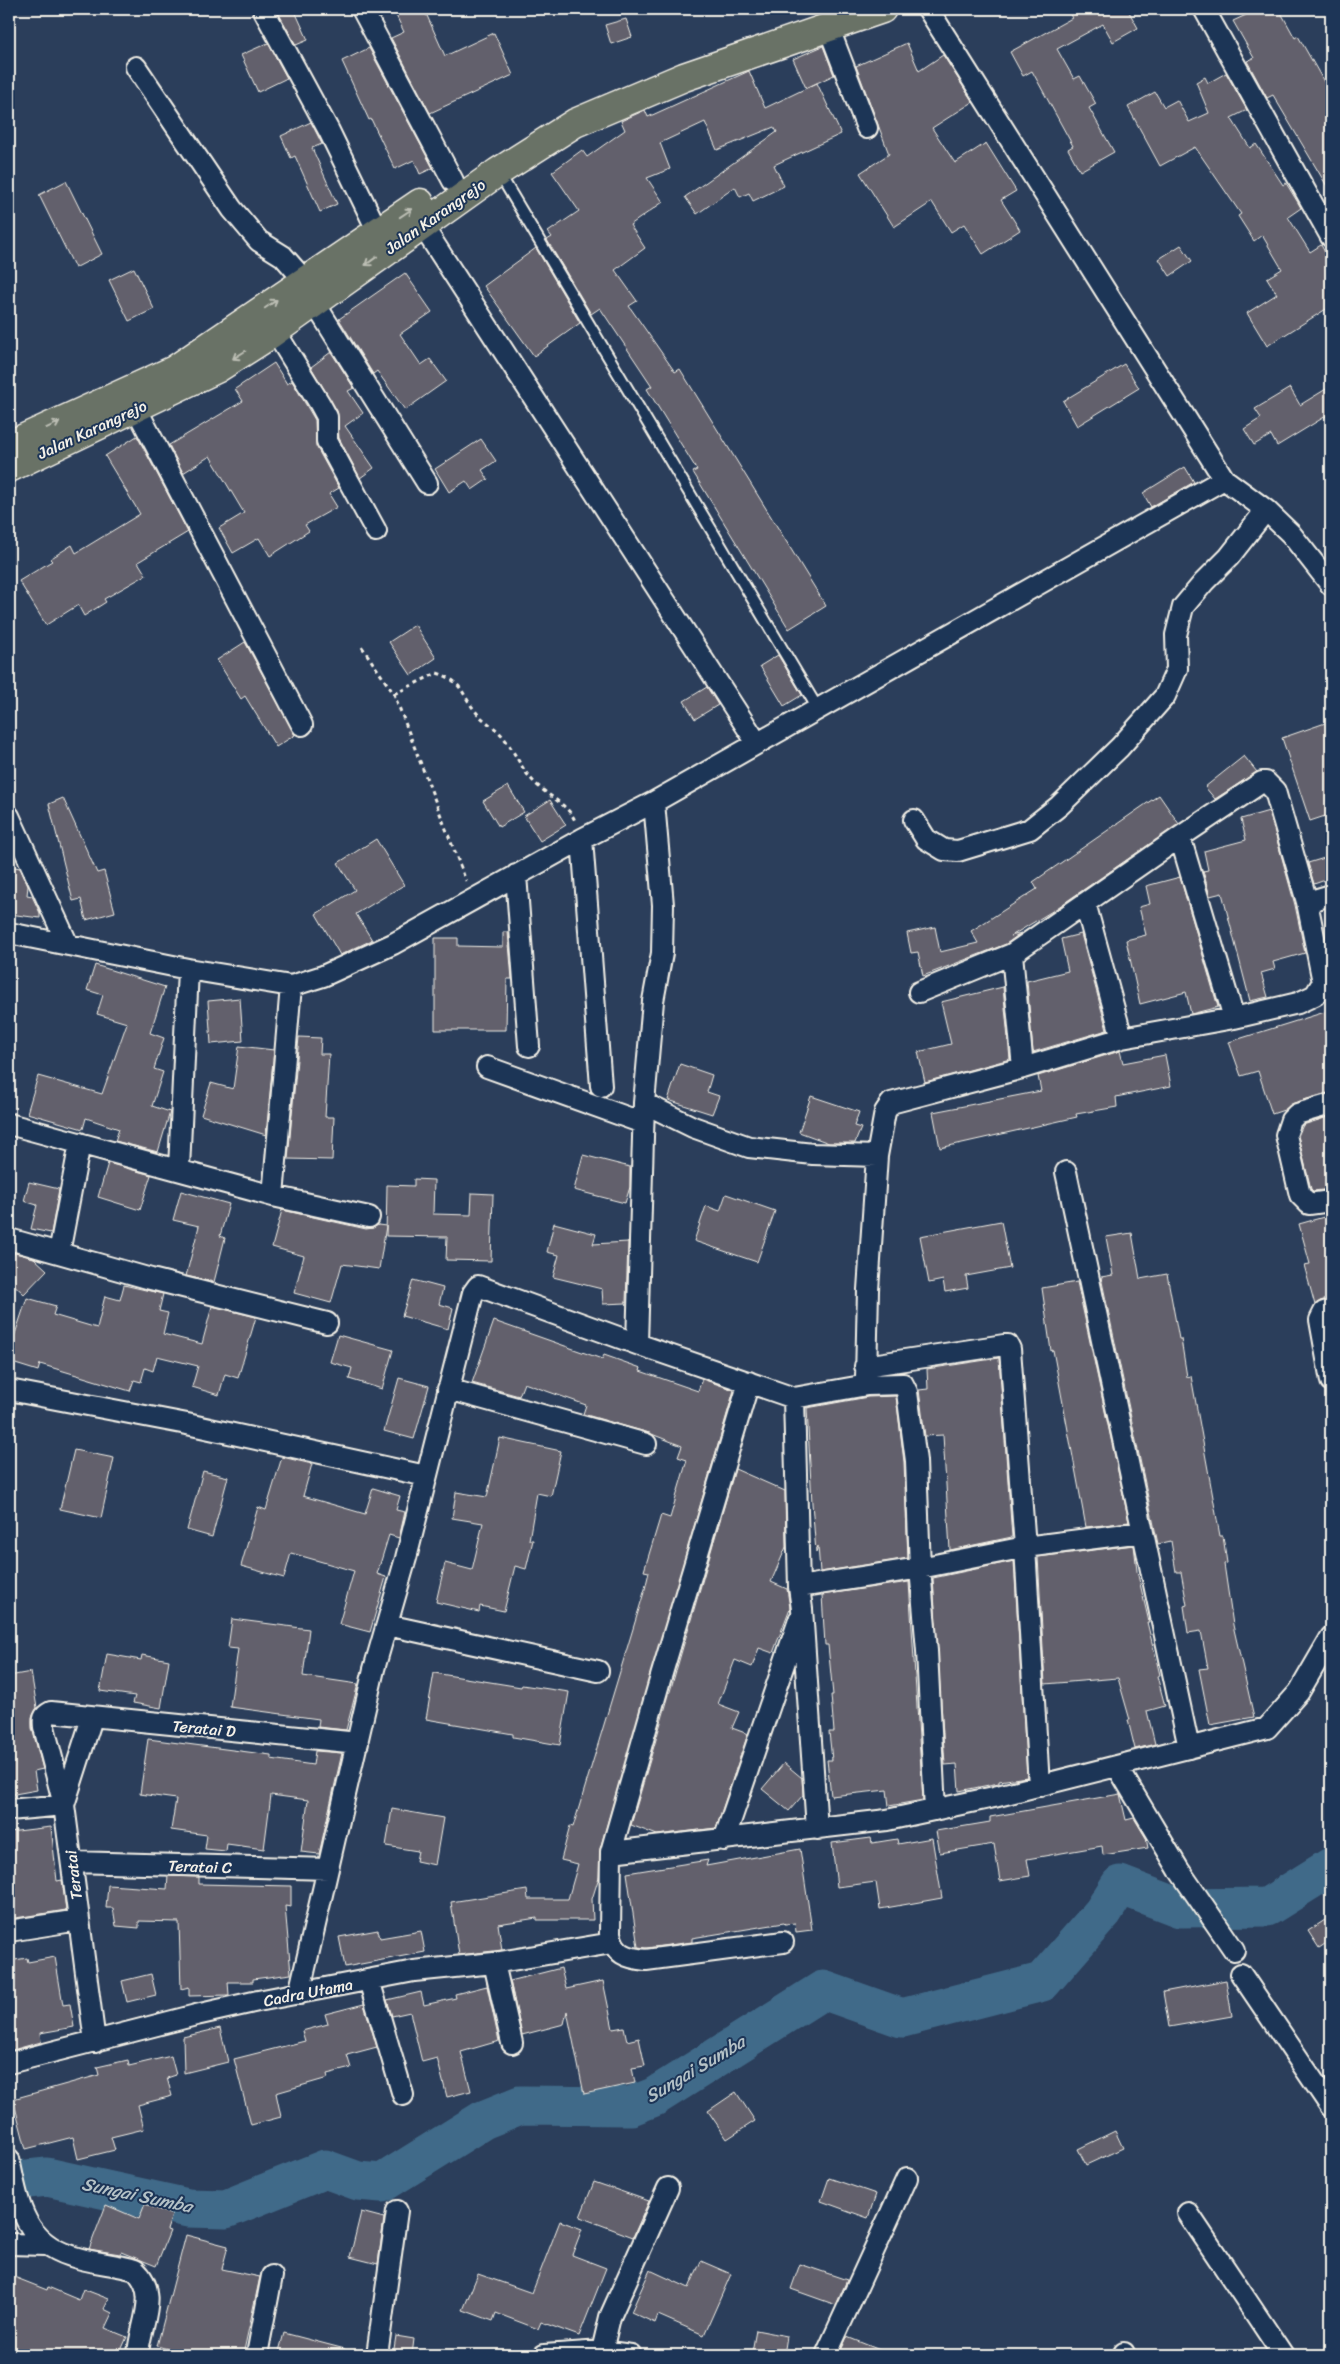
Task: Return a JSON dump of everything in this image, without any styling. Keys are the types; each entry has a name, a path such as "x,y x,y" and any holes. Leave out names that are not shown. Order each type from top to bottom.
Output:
{"main road":[{"name":"Jalan Karangrejo","path":"9,468 218,368 275,331 309,292 378,232 490,156 600,94 827,17 882,9"},
{"name":"Jalan Karangrejo","path":"9,445 174,370 422,225 498,172 575,123 827,17"}],"street":[{"path":"263,9 329,131 378,232"},
{"path":"362,9 453,181"},
{"path":"928,9 1224,479 1266,510 1292,534 1331,585"},
{"path":"1204,9 1331,237"},
{"path":"827,17 868,128"},
{"path":"136,67 232,209 259,241 283,256 309,292 427,483"},
{"path":"422,225 758,743"},
{"path":"275,331 327,417 327,441 376,530"},
{"path":"136,408 302,725"},
{"path":"9,933 188,970 291,986 323,976 393,944 582,839 654,802 1224,479"},
{"path":"914,820 926,839 944,850 958,852 1030,829 1059,806 1120,746 1165,696 1177,669 1176,635 1183,608 1204,582 1229,557 1266,510"},
{"path":"866,1376 877,1156 885,1112 891,1103 1023,1068 1122,1038 1234,1018 1298,1003 1315,995 1320,989 1323,982 1307,902 1274,791 1266,782 1180,837 1012,954 919,992"},
{"path":"637,1344 644,1103 653,1001 662,953 663,915 654,802"},
{"path":"9,816 68,945"},
{"path":"1180,837 1234,1018"},
{"path":"582,839 601,1086"},
{"path":"516,875 528,1046"},
{"path":"1307,902 1331,894"},
{"path":"1085,903 1122,1038"},
{"path":"1012,954 1023,1068"},
{"path":"179,1169 188,970"},
{"path":"272,1196 291,986"},
{"path":"487,1067 644,1124"},
{"path":"644,1103 693,1127 749,1146 813,1154 877,1156"},
{"path":"1331,1104 1297,1114 1291,1120 1286,1135 1300,1195 1309,1204 1331,1201"},
{"path":"9,1124 272,1196 369,1217"},
{"path":"60,1253 80,1143"},
{"path":"1066,1172 1189,1748"},
{"path":"9,1239 327,1323"},
{"path":"299,1994 374,1669 473,1293 478,1286 637,1344 794,1398 866,1376 1008,1346 1012,1357 1039,1786"},
{"path":"1331,1310 1324,1312 1320,1320 1331,1381"},
{"path":"866,1376 903,1384 907,1392 916,1460 920,1568 927,1650 935,1810"},
{"path":"749,1382 611,1852 610,1912 612,1943 630,1958 646,1960 783,1942"},
{"path":"448,1389 646,1444"},
{"path":"9,1390 187,1424 426,1476"},
{"path":"794,1398 799,1587 817,1829"},
{"path":"799,1587 920,1568 1025,1547 1142,1532"},
{"path":"724,1840 802,1609"},
{"path":"387,1625 598,1672"},
{"path":"611,1852 887,1820 1039,1786 1266,1728 1299,1692 1331,1637"},
{"name":"Teratai D","path":"50,1712 92,1718 358,1743"},
{"name":"Teratai","path":"50,1712 43,1718 44,1727 64,1805 95,2042"},
{"path":"9,1810 64,1805 92,1718"},
{"path":"1117,1766 1179,1870 1234,1950"},
{"name":"Teratai C","path":"72,1862 328,1870"},
{"path":"9,1931 79,1920"},
{"name":"Cadra Utama","path":"9,2063 196,2015 414,1971 494,1963 612,1943"},
{"path":"494,1963 512,2043"},
{"path":"1241,1974 1331,2107"},
{"path":"369,1980 403,2094"},
{"path":"9,2159 18,2202 31,2230 46,2245 71,2256 135,2270 142,2276 147,2284 149,2298 138,2355"},
{"path":"826,2355 907,2178"},
{"path":"602,2351 610,2317 668,2188"},
{"path":"378,2355 397,2211"},
{"path":"1188,2213 1283,2355"},
{"path":"9,2244 46,2245"},
{"path":"257,2355 272,2276"},
{"path":"544,2355 602,2351 631,2355"}],"lane":[{"path":"498,172 818,709"}],"path":[{"path":"362,647 394,694 473,900"},
{"path":"394,694 437,673 449,677 461,687 476,712 504,737 526,775 543,792 572,814 582,839"}],"building":[{"path":"276,9 294,9 308,40 296,45"},
{"path":"393,9 424,9 445,56 494,33 513,75 430,113 391,38 404,32"},
{"path":"1067,9 1131,9 1128,10 1138,28 1113,42 1103,24 1057,49 1074,79 1080,76 1096,104 1089,108 1114,152 1080,171 1068,149 1073,146 1032,71 1023,76 1010,52 1072,18"},
{"path":"1242,9 1279,9 1295,38 1298,36 1331,94 1331,193 1273,95 1267,98 1247,61 1254,58 1233,21 1246,15"},
{"path":"626,19 632,37 611,44 605,25"},
{"path":"268,43 287,78 258,92 241,55"},
{"path":"907,43 919,71 943,55 973,102 932,128 955,163 986,143 1016,191 1001,200 1020,230 983,254 964,224 951,232 932,202 894,227 860,173 889,154 856,66"},
{"path":"823,46 834,75 806,88 793,59"},
{"path":"369,48 433,168 420,174 414,160 395,169 371,119 369,120 342,61"},
{"path":"749,71 765,108 817,83 841,134 774,165 784,186 753,201 749,193 740,197 735,187 697,214 685,197 777,132 774,127 717,150 705,122 660,143 670,169 647,178 663,202 630,225 645,248 615,270 637,301 629,306 675,372 680,369 826,606 789,629 693,472 697,470 647,389 652,386 600,308 591,314 547,240 552,237 548,232 579,211 552,172 582,150 587,157 625,130 621,121 645,110 648,117"},
{"path":"1226,73 1247,110 1231,118 1250,148 1256,144 1283,185 1286,183 1297,201 1301,208 1288,217 1310,252 1321,245 1331,263 1331,306 1267,346 1247,313 1277,294 1267,278 1282,269 1262,235 1254,241 1238,216 1241,214 1195,147 1160,166 1128,107 1155,92 1164,107 1177,100 1189,122 1209,113 1196,82 1205,77 1208,83"},
{"path":"311,122 322,144 312,148 337,204 320,212 295,156 291,158 281,136"},
{"path":"66,181 102,254 75,268 39,195"},
{"path":"1181,245 1192,261 1170,276 1159,259"},
{"path":"536,248 580,323 534,356 484,286"},
{"path":"134,268 154,309 129,321 109,280"},
{"path":"405,273 432,312 400,334 421,365 430,359 446,381 405,410 377,371 373,374 339,319"},
{"path":"331,352 354,388 348,391 363,413 345,426 374,468 360,478 339,438 337,411 311,367"},
{"path":"274,363 287,384 292,381 315,420 316,446 339,488 329,494 337,507 305,525 309,531 270,556 259,538 233,553 219,528 244,513 210,456 183,473 169,445 243,401 235,389"},
{"path":"1124,364 1139,388 1077,426 1063,401"},
{"path":"1331,386 1331,413 1277,446 1271,435 1254,445 1244,429 1261,418 1255,409 1290,388 1300,405"},
{"path":"137,436 188,532 138,562 146,575 104,599 106,602 84,616 78,605 46,625 19,581 52,561 50,559 72,545 76,553 140,514 105,456"},
{"path":"481,439 496,461 482,470 488,479 472,490 466,481 449,492 435,469"},
{"path":"1185,467 1194,482 1151,507 1143,493"},
{"path":"415,625 436,658 411,675 389,642"},
{"path":"245,642 295,735 276,747 245,696 241,699 217,660"},
{"path":"778,655 802,695 784,706 760,666"},
{"path":"707,687 718,705 695,719 684,701"},
{"path":"1331,721 1331,814 1310,821 1282,738"},
{"path":"1244,756 1257,772 1215,799 1205,787"},
{"path":"508,786 524,812 499,827 483,801"},
{"path":"1159,795 1179,824 1054,910 1011,936 1021,933 1006,944 923,976 918,952 911,953 907,933 935,927 940,952 978,943 971,931 1037,889 1033,882"},
{"path":"63,798 97,873 104,871 115,912 86,920 81,899 73,901 49,804"},
{"path":"550,800 566,825 540,841 524,816"},
{"path":"1269,811 1295,905 1305,953 1273,962 1275,969 1261,973 1268,997 1250,1001 1222,893 1210,896 1203,871 1208,870 1204,851 1246,840 1241,819"},
{"path":"376,839 404,885 356,914 372,940 340,955 316,914 355,890 338,863"},
{"path":"1331,856 1331,878 1314,884 1308,863"},
{"path":"9,866 20,868 28,886 27,895 32,896 40,913 40,918 9,914"},
{"path":"1180,877 1218,1007 1191,1014 1186,992 1140,1004 1126,940 1146,935 1139,907 1150,904 1146,886"},
{"path":"503,932 508,932 512,979 507,979 506,1030 435,1030 435,938 458,938 458,946 503,947"},
{"path":"1081,934 1107,1030 1033,1052 1027,981 1068,971 1061,939"},
{"path":"95,965 165,987 150,1033 164,1038 154,1069 163,1072 152,1106 170,1112 158,1152 115,1141 119,1129 86,1118 83,1129 27,1113 38,1076 102,1094 127,1023 97,1014 103,995 87,990"},
{"path":"1003,987 1010,1059 925,1082 918,1052 951,1044 941,1002"},
{"path":"240,998 243,1041 211,1044 208,1001"},
{"path":"1325,1012 1331,1031 1331,1092 1294,1103 1284,1110 1272,1114 1258,1071 1241,1076 1229,1042"},
{"path":"299,1037 321,1038 320,1054 329,1054 325,1117 334,1117 332,1160 288,1159"},
{"path":"239,1046 274,1050 266,1135 201,1115 211,1083 233,1089"},
{"path":"1120,1051 1123,1063 1165,1055 1171,1086 1116,1097 1117,1107 1076,1114 1077,1117 940,1148 933,1112 1041,1091 1038,1076"},
{"path":"680,1064 712,1075 707,1092 719,1096 712,1114 668,1100"},
{"path":"811,1096 859,1112 854,1126 861,1128 855,1143 829,1143 799,1132"},
{"path":"1331,1116 1331,1189 1313,1191 1298,1136 1303,1125"},
{"path":"583,1155 630,1167 630,1187 625,1203 574,1190"},
{"path":"108,1163 151,1175 140,1210 98,1197"},
{"path":"414,1179 434,1180 433,1214 471,1215 472,1193 493,1194 491,1261 446,1260 447,1237 386,1236 387,1185 414,1186"},
{"path":"29,1182 59,1189 51,1233 31,1229 37,1205 24,1201"},
{"path":"181,1191 229,1204 220,1236 225,1238 214,1282 186,1276 199,1226 173,1220"},
{"path":"726,1194 775,1211 757,1262 694,1241 706,1206 720,1211"},
{"path":"282,1210 366,1229 378,1225 386,1226 379,1269 342,1264 331,1303 294,1293 304,1256 272,1247"},
{"path":"1331,1215 1331,1298 1320,1301 1315,1305 1304,1265 1310,1264 1299,1224"},
{"path":"1001,1221 1010,1268 966,1276 968,1288 945,1292 943,1280 929,1283 920,1236"},
{"path":"554,1223 596,1234 593,1244 628,1242 626,1303 603,1304 602,1289 553,1277 559,1255 547,1252"},
{"path":"1132,1233 1140,1279 1167,1274 1187,1377 1191,1376 1220,1536 1223,1536 1227,1563 1224,1564 1233,1625 1254,1717 1210,1725 1199,1669 1208,1668 1201,1631 1188,1633 1184,1606 1187,1605 1181,1572 1176,1572 1171,1541 1158,1544 1101,1277 1113,1275 1106,1237"},
{"path":"15,1253 34,1258 47,1270 24,1294 9,1280 9,1260"},
{"path":"413,1280 443,1288 439,1304 453,1308 448,1329 402,1316"},
{"path":"1077,1282 1129,1522 1086,1527 1053,1350 1051,1351 1042,1288"},
{"path":"124,1285 163,1294 159,1311 168,1313 163,1334 202,1344 212,1306 256,1317 238,1378 225,1374 219,1395 192,1387 198,1366 157,1356 153,1371 145,1368 141,1382 134,1380 130,1391 40,1364 38,1371 9,1362 13,1340 27,1298 56,1306 53,1315 97,1328 105,1296 120,1300"},
{"path":"494,1321 602,1359 604,1355 641,1368 640,1371 698,1391 702,1379 734,1390 600,1849 599,1877 592,1899 593,1920 537,1920 537,1918 498,1924 502,1950 459,1955 451,1902 527,1890 528,1899 568,1899 578,1864 561,1860 570,1826 573,1827 645,1589 649,1572 644,1571 661,1515 670,1518 687,1460 678,1457 682,1446 649,1433 583,1414 586,1405 524,1383 519,1396 472,1383"},
{"path":"338,1335 393,1350 382,1389 349,1379 352,1368 330,1362"},
{"path":"999,1358 1012,1537 950,1550 943,1435 925,1436 919,1390 928,1389 927,1369"},
{"path":"399,1378 429,1386 414,1439 384,1431"},
{"path":"896,1396 904,1462 908,1558 820,1572 818,1546 816,1552 812,1503 807,1408 868,1397"},
{"path":"500,1438 561,1451 551,1496 537,1493 529,1540 533,1540 526,1569 515,1566 504,1611 480,1606 479,1612 436,1602 445,1563 472,1570 483,1523 452,1518 456,1492 487,1497"},
{"path":"74,1450 114,1458 101,1518 60,1509"},
{"path":"282,1457 312,1464 303,1496 365,1514 373,1488 400,1496 396,1510 405,1512 399,1538 389,1535 377,1574 386,1577 370,1632 339,1624 354,1571 291,1553 284,1578 241,1566 258,1507 266,1510"},
{"path":"735,1469 785,1491 786,1547 771,1582 787,1589 790,1608 773,1653 759,1648 752,1667 735,1660 718,1704 739,1712 732,1728 748,1734 716,1828 657,1835 631,1825"},
{"path":"203,1471 228,1477 212,1537 187,1530"},
{"path":"1134,1545 1137,1571 1149,1622 1147,1622 1160,1675 1157,1676 1165,1706 1147,1711 1155,1744 1135,1749 1128,1720 1130,1720 1118,1678 1045,1684 1038,1557"},
{"path":"1014,1561 1027,1777 999,1781 999,1783 959,1791 957,1764 945,1765 933,1578"},
{"path":"909,1582 923,1800 889,1806 887,1790 831,1796 827,1760 832,1760 829,1732 834,1732 831,1695 833,1695 828,1645 825,1645 822,1595"},
{"path":"232,1619 309,1629 303,1676 358,1684 346,1730 318,1727 319,1719 230,1707 238,1649 228,1648"},
{"path":"107,1654 141,1660 142,1655 169,1660 161,1708 133,1703 135,1696 100,1691"},
{"path":"31,1672 37,1708 32,1717 32,1728 43,1769 34,1771 37,1790 9,1795 9,1676"},
{"path":"434,1673 521,1687 522,1685 569,1692 560,1745 513,1737 513,1734 426,1719"},
{"path":"148,1739 271,1755 271,1759 313,1765 315,1751 342,1753 319,1854 301,1852 308,1800 271,1795 264,1849 227,1844 226,1851 205,1849 207,1835 171,1830 176,1799 140,1794"},
{"path":"784,1763 802,1778 803,1795 789,1811 762,1789"},
{"path":"1120,1794 1126,1820 1134,1818 1146,1838 1148,1848 1103,1855 1102,1846 1027,1859 1030,1876 1000,1881 994,1844 940,1853 936,1831 990,1822 990,1817"},
{"path":"392,1809 443,1818 435,1865 416,1861 418,1851 386,1846"},
{"path":"51,1827 57,1881 62,1880 66,1910 9,1919 9,1832"},
{"path":"871,1838 872,1843 897,1839 898,1844 932,1838 942,1898 880,1909 876,1882 837,1887 832,1843"},
{"path":"800,1849 812,1930 796,1932 795,1923 784,1923 692,1938 692,1942 646,1948 638,1947 627,1873 708,1860 706,1866"},
{"path":"168,1876 199,1877 199,1884 291,1886 291,1907 285,1906 291,1974 253,1979 253,1982 228,1982 229,1995 189,1996 189,1987 181,1989 179,1922 139,1921 139,1928 116,1926 113,1908 106,1908 108,1885 167,1889"},
{"path":"1325,1920 1331,1930 1331,1940 1319,1948 1308,1931"},
{"path":"378,1930 380,1938 421,1931 425,1952 345,1967 339,1937"},
{"path":"55,1957 63,2005 70,2004 74,2027 40,2033 41,2042 9,2051 9,1961 27,1958 28,1962"},
{"path":"561,1968 566,1989 603,1981 613,2029 624,2027 627,2041 639,2038 645,2066 632,2068 635,2083 584,2094 567,2011 564,2024 522,2035 510,1981"},
{"path":"151,1974 156,1995 127,2002 122,1981"},
{"path":"1226,1980 1232,2016 1169,2027 1163,1992"},
{"path":"487,1986 499,2041 461,2052 471,2091 447,2097 437,2058 422,2062 410,2012 392,2016 387,2000 421,1992 424,2005 456,1998 455,1994"},
{"path":"364,2004 377,2047 347,2055 351,2068 327,2074 328,2078 276,2093 281,2117 251,2125 234,2059 305,2041 302,2031 328,2024 325,2014"},
{"path":"220,2028 228,2062 184,2073 183,2037"},
{"path":"171,2056 176,2075 167,2078 172,2096 138,2105 144,2129 111,2137 115,2150 78,2159 73,2137 26,2149 13,2099 99,2075 97,2067 128,2060 129,2066"},
{"path":"736,2092 755,2121 727,2139 708,2111"},
{"path":"1115,2131 1123,2148 1086,2165 1078,2149"},
{"path":"829,2178 876,2194 868,2218 821,2201"},
{"path":"594,2182 649,2201 633,2237 580,2217"},
{"path":"145,2204 172,2215 167,2230 170,2231 156,2266 121,2252 120,2254 89,2249 106,2205 139,2219"},
{"path":"361,2212 384,2218 378,2264 350,2257"},
{"path":"560,2221 582,2229 572,2255 606,2268 579,2336 541,2322 538,2329 496,2313 493,2321 463,2310 478,2274 532,2293"},
{"path":"186,2235 228,2246 222,2269 260,2277 243,2355 166,2355 168,2349 157,2346"},
{"path":"701,2261 731,2274 704,2335 658,2315 655,2323 631,2312 650,2270 689,2288"},
{"path":"800,2264 847,2280 836,2305 791,2289"},
{"path":"9,2275 47,2290 48,2287 79,2300 83,2289 109,2299 104,2309 112,2313 105,2328 127,2337 119,2355 9,2355"},
{"path":"756,2330 787,2336 784,2355 752,2352"},
{"path":"284,2333 345,2349 345,2355 278,2355"},
{"path":"396,2336 414,2339 412,2355 393,2355"},
{"path":"847,2337 890,2354 890,2355 839,2355"}],"waterway":[{"name":"Sungai Sumba","path":"9,2181 47,2177 188,2208 226,2209 325,2169 358,2181 382,2183 483,2120 520,2105 631,2106 654,2097 823,1990 902,2018 1042,1982 1103,1912 1120,1885 1180,1908 1267,1907 1331,1867"}]}
